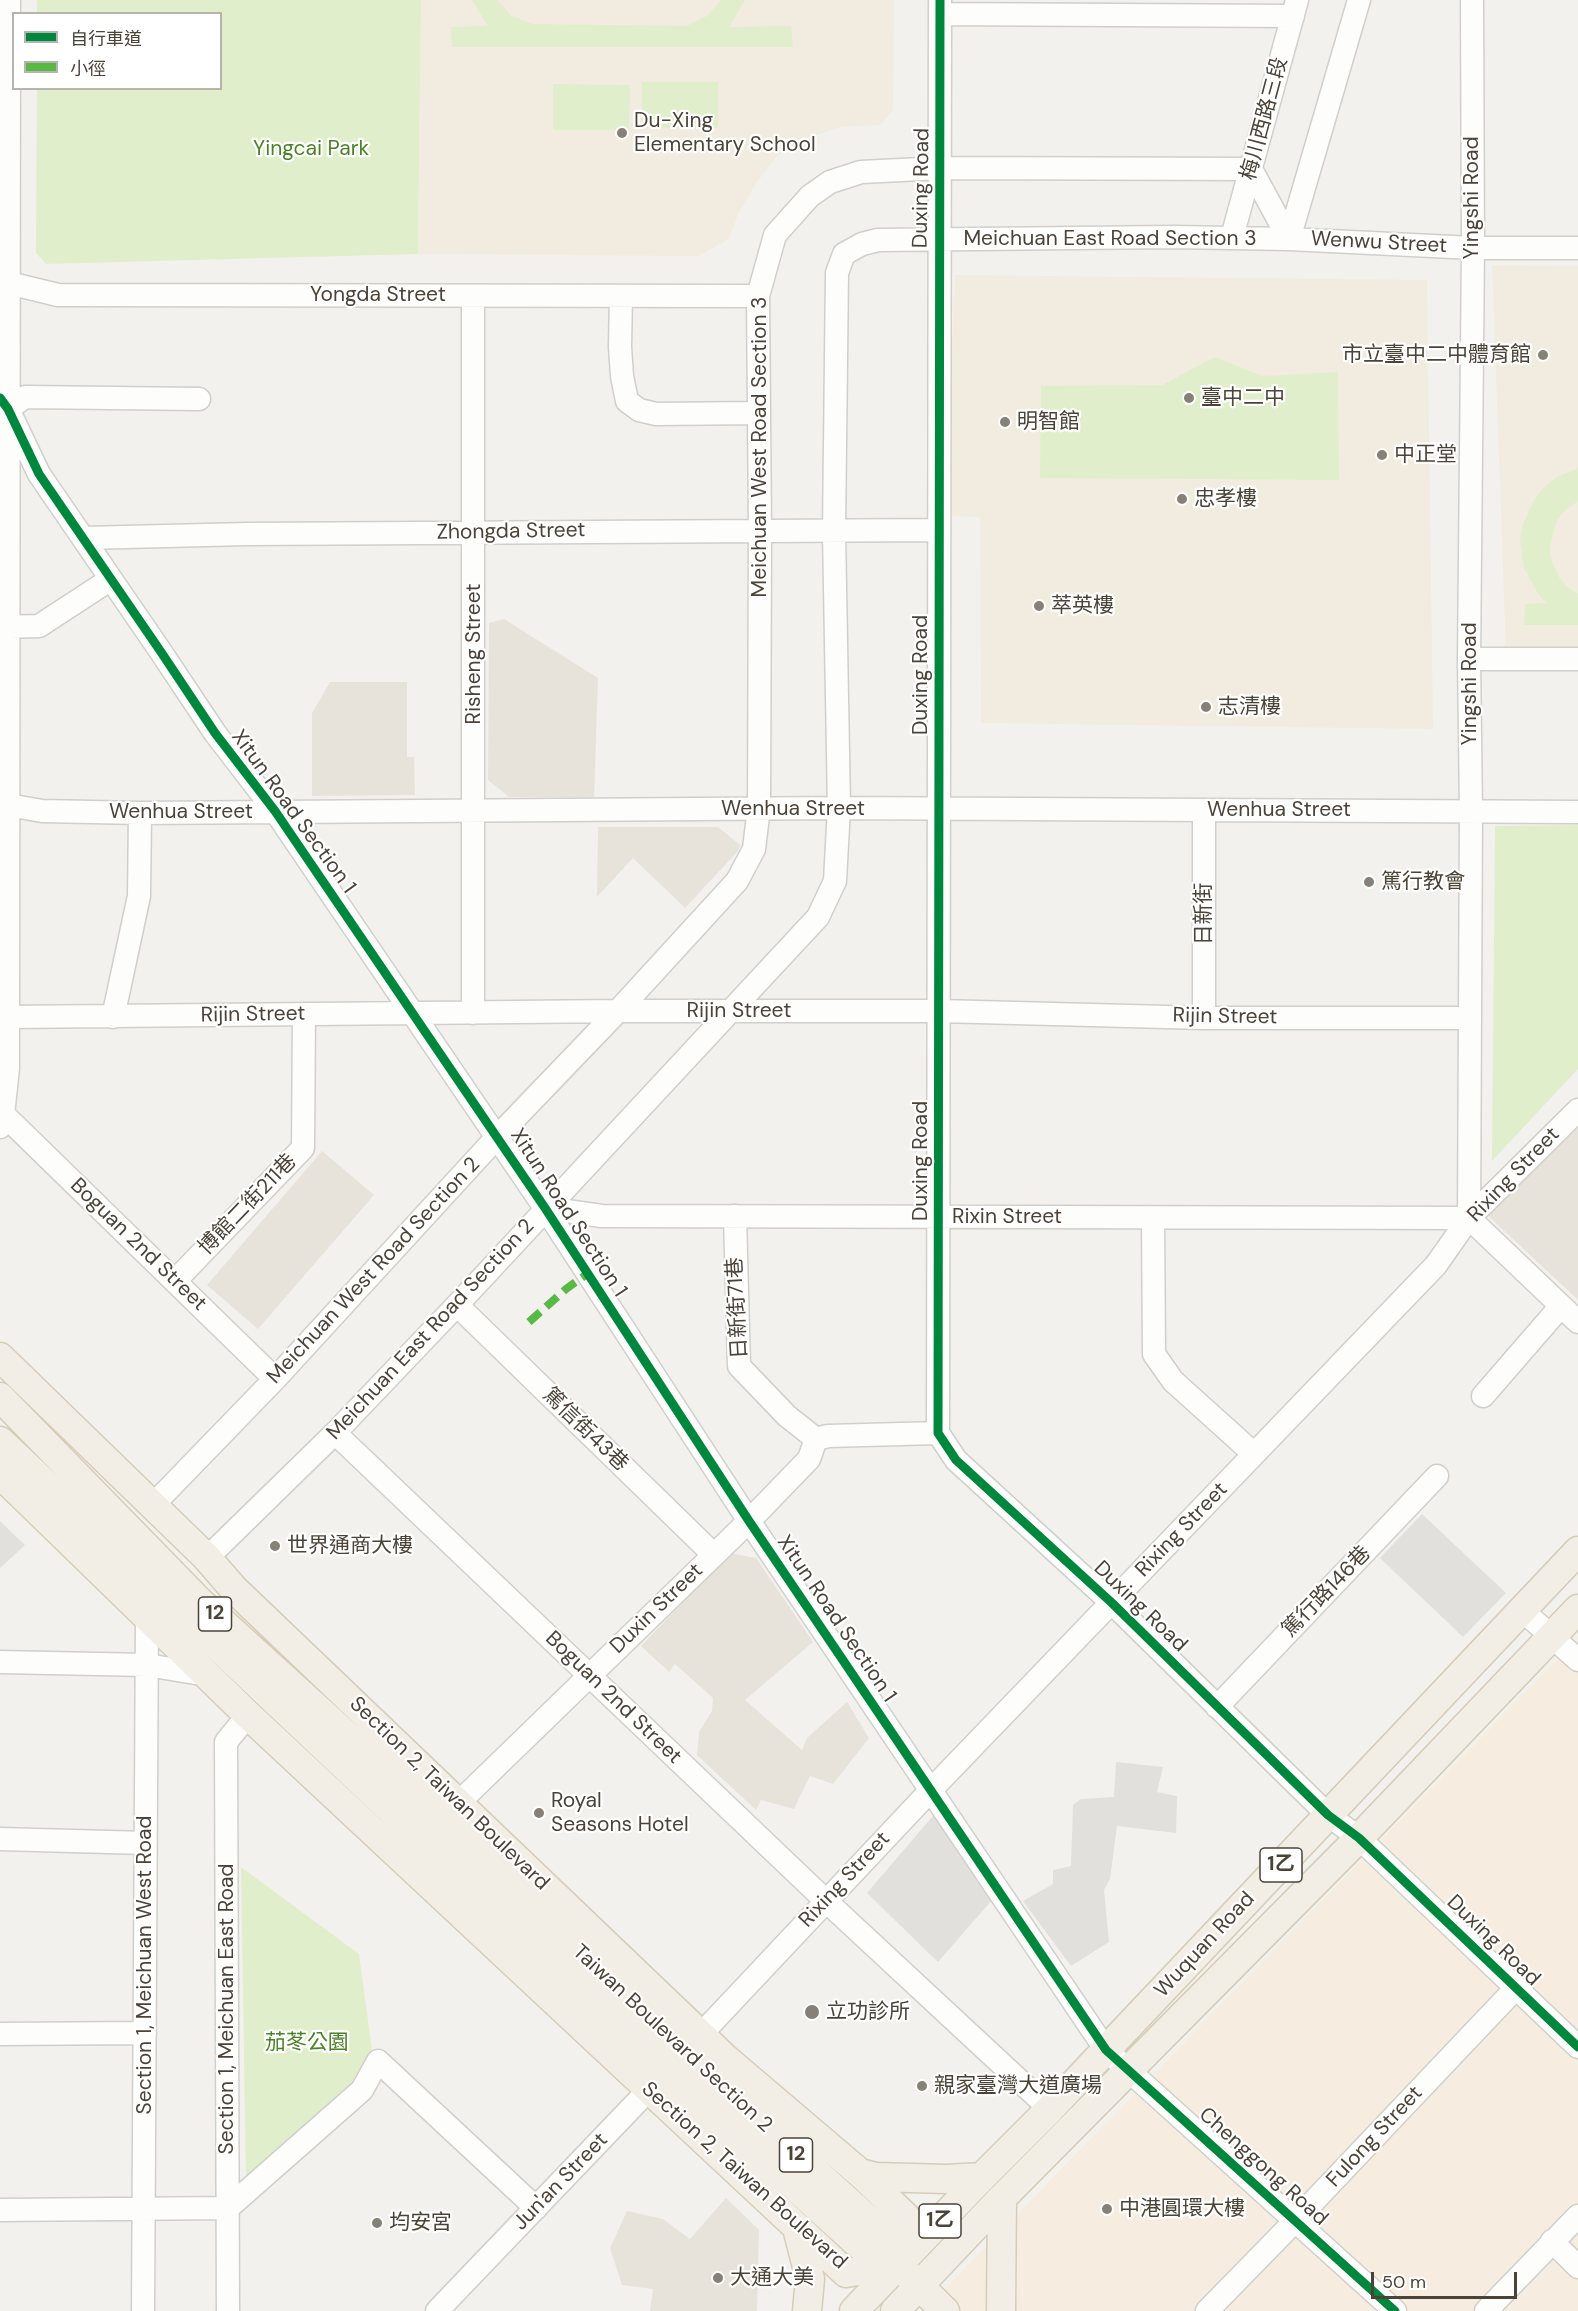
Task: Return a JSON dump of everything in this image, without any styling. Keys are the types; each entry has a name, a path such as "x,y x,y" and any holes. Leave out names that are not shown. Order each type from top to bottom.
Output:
{"main road":[{"name":"Section 2, Taiwan Boulevard","path":"0,1357 207,1558 440,1821"},
{"name":"Taiwan Boulevard Section 2","path":"0,1397 200,1600 440,1821 675,2062 883,2233 898,2265"},
{"name":"Taiwan Boulevard Section 2","path":"0,1441 440,1821"},
{"name":"Section 2, Taiwan Boulevard","path":"0,1474 248,1715 401,1859 675,2062 796,2226 846,2273 898,2265 906,2217 860,2173 726,2059 675,2062"},
{"name":"Wuquan Road","path":"854,2311 981,2177 1050,2109 1578,1551"},
{"name":"Wuquan Road","path":"895,2311 1002,2198 1359,1838 1578,1609"},
{"path":"860,2173 935,2179 981,2177"},
{"path":"1001,2311 1002,2198"},
{"path":"796,2226 810,2279 807,2311"},
{"name":"12","path":"898,2265 945,2311"}],"street":[{"path":"1,1117 8,1068 4,802 5,474 3,404 9,0"},
{"path":"1289,239 1359,0"},
{"name":"Yingshi Road","path":"1469,1218 1472,0"},
{"path":"940,7 1295,8"},
{"name":"Duxing Road","path":"940,7 938,1433 956,1460 1112,1602 1328,1815 1359,1838 1578,2047"},
{"name":"梅川西路三段","path":"1232,237 1295,8"},
{"name":"Meichuan West Road Section 3","path":"759,808 758,296 775,235 810,196 830,182 861,172 941,168 1251,169"},
{"path":"1251,169 1289,239"},
{"name":"Meichuan East Road Section 3","path":"839,808 834,531 837,273 844,254 862,244 878,240 1232,237 1289,239"},
{"name":"Wenwu Street","path":"1289,239 1473,248 1578,248"},
{"name":"Yongda Street","path":"4,282 58,295 758,296"},
{"name":"Risheng Street","path":"473,296 475,809 473,1013"},
{"path":"621,296 620,347 627,401 639,410 656,414 759,413"},
{"path":"3,404 25,397 199,399"},
{"name":"Xitun Road Section 1","path":"3,404 39,474 215,733 275,811 497,1137 749,1521 1106,2050"},
{"name":"Zhongda Street","path":"84,538 939,530"},
{"path":"4,627 39,626 111,579"},
{"path":"1469,659 1578,659"},
{"name":"Wenhua Street","path":"4,802 42,811 140,813 759,808 1578,812"},
{"name":"Meichuan West Road Section 2","path":"153,1505 275,1379 736,881 754,849 759,808"},
{"name":"Meichuan East Road Section 2","path":"207,1558 334,1433 457,1305 818,917 835,881 839,808"},
{"name":"日新街","path":"1204,810 1204,1018"},
{"path":"113,1017 139,896 140,813"},
{"name":"Rijin Street","path":"8,1017 618,1011 940,1011 1204,1018 1470,1018"},
{"name":"博館二街211巷","path":"174,1281 303,1148 304,1015"},
{"name":"Rixing Street","path":"675,2062 930,1791 1436,1265 1469,1218 1578,1110"},
{"name":"Boguan 2nd Street","path":"1,1117 275,1379"},
{"name":"Rixin Street","path":"545,1208 602,1216 1469,1218"},
{"name":"日新街71巷","path":"735,1215 739,1366 787,1416 816,1439"},
{"path":"1153,1218 1154,1354 1173,1381 1254,1454"},
{"path":"1469,1218 1578,1322"},
{"name":"篤信街43巷","path":"457,1305 713,1554"},
{"path":"1483,1396 1561,1306"},
{"name":"Boguan 2nd Street","path":"334,1433 826,1901 1050,2109"},
{"path":"816,1439 828,1436 938,1433"},
{"name":"Duxin Street","path":"401,1859 749,1521 809,1460 816,1439"},
{"name":"篤行路146巷","path":"1217,1707 1437,1476"},
{"path":"1522,1610 1578,1659"},
{"name":"Section 1, Meichuan West Road","path":"143,2311 147,1618"},
{"path":"0,1662 147,1665 207,1675"},
{"name":"Section 1, Meichuan East Road","path":"228,2311 226,1742 248,1715"},
{"path":"0,1839 144,1843"},
{"name":"Fulong Street","path":"1211,2310 1516,1988"},
{"path":"0,2034 145,2033"},
{"name":"Chenggong Road","path":"1106,2050 1395,2311"},
{"path":"0,2210 228,2208 362,2090 378,2061 536,2208"},
{"name":"Jun'an Street","path":"440,2310 675,2062"},
{"path":"1486,2311 1578,2216"},
{"path":"1552,2241 1578,2267"}],"shaded area":[{"name":"Du-Xing Elementary School","path":"421,0 894,0 893,110 880,125 841,127 808,138 775,158 755,185 738,214 729,239 698,256 418,254"},
{"path":"1492,265 1578,266 1578,650 1506,651"},
{"name":"臺中二中","path":"955,275 1427,280 1433,729 981,723 980,517 946,516"},
{"path":"504,619 598,678 594,797 509,797 488,780 489,623"},
{"path":"330,682 407,682 407,757 414,757 415,795 312,796 312,713"},
{"path":"598,827 718,827 740,845 738,851 685,908 633,858 597,897"},
{"path":"1578,1117 1578,1300 1483,1211"},
{"path":"322,1151 374,1195 258,1329 207,1285"},
{"path":"1422,1514 1506,1593 1463,1637 1380,1558"},
{"path":"0,1521 25,1545 0,1568"},
{"path":"730,1553 756,1558 813,1642 745,1700 802,1750 807,1738 847,1702 869,1738 833,1784 810,1776 794,1809 761,1800 756,1810 697,1755 699,1732 712,1711 713,1698 675,1664 669,1672 641,1646"},
{"path":"1578,1638 1578,2311 923,2311"},
{"path":"1116,1762 1163,1767 1157,1792 1177,1796 1176,1833 1117,1826 1110,1879 1104,1890 1109,1942 1071,1966 1023,1901 1053,1884 1053,1870 1071,1866 1073,1805 1081,1799 1114,1797"},
{"path":"938,1810 992,1900 938,1962 867,1893"},
{"name":"大通大美","path":"726,2198 759,2230 757,2311 650,2311 653,2289 622,2285 610,2248 627,2211 663,2219 690,2239"}],"green space":[{"name":"Yingcai Park","path":"37,0 421,0 418,254 46,264 36,253 37,90 222,90 222,12 37,12"},
{"path":"472,0 497,0 512,16 533,24 687,26 707,16 721,0 745,0 729,27 791,26 793,47 452,47 451,27 488,26"},
{"path":"642,82 718,82 718,128 642,128"},
{"path":"553,84 630,85 629,130 553,130"},
{"path":"1215,357 1262,376 1338,372 1339,480 1040,478 1041,386 1162,385"},
{"path":"1578,468 1578,501 1562,513 1556,523 1550,545 1550,556 1559,577 1566,586 1578,594 1578,625 1524,625 1525,604 1547,603 1538,594 1524,568 1520,539 1523,524 1535,498 1545,486 1557,477"},
{"path":"1578,825 1578,1069 1492,1161 1495,826"},
{"name":"茄苳公園","path":"241,1867 359,1954 372,2050 363,2079 246,2182"}],"marked path":[{"path":"529,1322 566,1289 587,1274"}],"cycle path":[{"path":"940,0 938,1433 956,1460 1112,1603 1328,1815 1359,1838 1578,2047"},
{"path":"0,398 8,409 39,474 215,733 275,811 545,1208 749,1521 1106,2050 1395,2311"}],"place":[{"name":"Du-Xing Elementary School","path":"622,133"},
{"name":"市立臺中二中體育館","path":"1543,355"},
{"name":"臺中二中","path":"1189,398"},
{"name":"明智館","path":"1005,422"},
{"name":"中正堂","path":"1382,455"},
{"name":"忠孝樓","path":"1182,499"},
{"name":"萃英樓","path":"1039,606"},
{"name":"志清樓","path":"1206,707"},
{"name":"篤行教會","path":"1369,882"},
{"name":"世界通商大樓","path":"275,1546"},
{"name":"Royal Seasons Hotel","path":"539,1813"},
{"name":"立功診所","path":"812,2012"},
{"name":"親家臺灣大道廣場","path":"922,2086"},
{"name":"中港圓環大樓","path":"1107,2209"},
{"name":"均安宮","path":"377,2223"},
{"name":"大通大美","path":"718,2278"}]}
